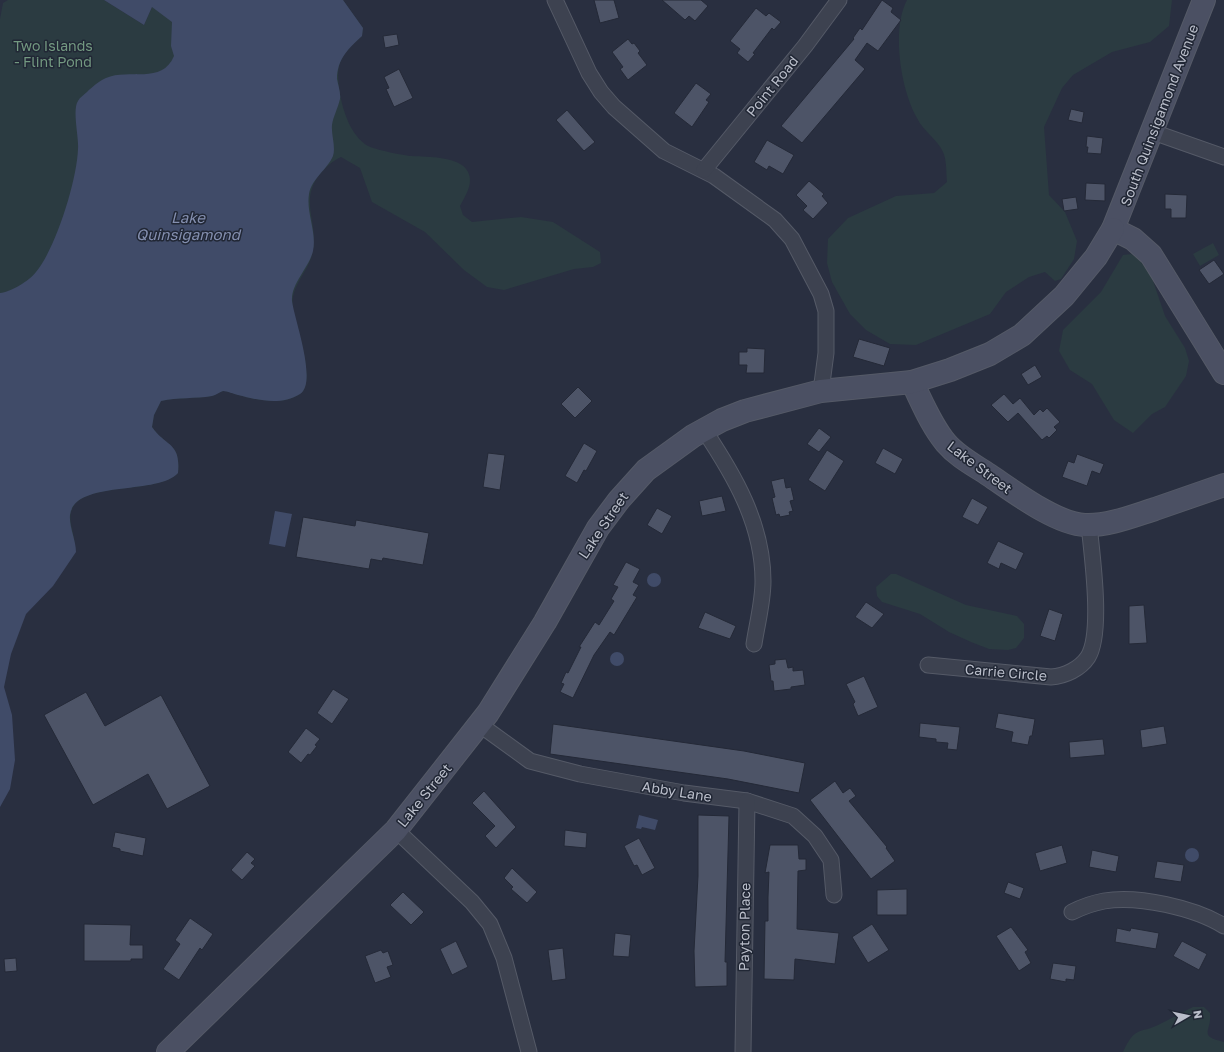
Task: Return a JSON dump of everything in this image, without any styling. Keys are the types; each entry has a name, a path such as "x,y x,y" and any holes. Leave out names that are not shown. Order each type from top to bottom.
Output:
{"main road":[{"name":"South Quinsigamond Avenue","path":"912,382 950,370 990,354 1022,334 1064,296 1096,256 1113,228 1153,132 1204,0"},
{"path":"1113,228 1134,239 1151,255 1224,373"},
{"name":"Lake Street","path":"168,1052 396,830 479,724 503,689 592,539 612,509 646,470 676,447 704,430 745,411 822,391 912,382 934,425 942,438 953,450 1010,491 1050,514 1066,521 1088,525 1109,522 1134,516 1224,485"}],"street":[{"path":"555,0 589,73 601,92 614,106 664,151 704,170 775,220 792,239 821,294 826,311 826,353 822,391"},
{"name":"Point Road","path":"704,170 805,46 839,0"},
{"path":"1153,132 1224,157"},
{"path":"704,430 731,472 751,517 760,552 763,582 754,644"},
{"name":"Carrie Circle","path":"928,665 1051,677 1069,672 1080,665 1091,651 1094,629 1094,589 1088,525"},
{"name":"Abby Lane","path":"479,724 530,761 596,777 684,793 747,801 793,816 815,836 831,860 834,895"},
{"name":"Payton Place","path":"743,1052 747,801"},
{"path":"396,830 472,902 490,924 504,958 529,1052"},
{"path":"1072,912 1104,901 1119,899 1135,900 1186,909 1224,926"}],"green space":[{"name":"Lake Quinsigamond","path":"8,0 104,0 144,25 152,7 343,0 363,28 362,36 344,55 339,67 338,75 343,108 352,130 362,142 368,146 389,152 408,156 443,158 458,163 464,167 470,176 468,190 460,206 463,215 472,222 521,217 553,222 600,252 601,263 593,267 574,269 504,290 487,287 464,270 425,232 372,202 360,168 341,157 329,164 314,184 310,202 314,239 313,250 308,265 294,293 293,309 306,366 305,388 300,394 293,398 277,401 253,399 224,391 212,396 161,401 154,415 152,427 175,450 178,463 178,473 155,484 92,494 81,499 73,507 70,519 75,546 71,560 0,483 0,19 3,3"},
{"path":"907,0 1172,0 1169,26 1150,42 1112,52 1073,75 1062,88 1044,127 1049,195 1065,212 1077,241 1074,259 1061,279 1055,281 1045,272 1029,277 1006,292 990,314 916,345 890,344 866,330 850,314 832,282 827,263 828,239 848,218 896,196 934,193 947,182 946,163 943,152 920,123 911,106 906,92 900,60 899,43 902,13"},
{"path":"1213,243 1219,255 1200,266 1193,254"},
{"path":"1131,254 1138,258 1151,275 1165,316 1185,348 1189,361 1186,376 1165,407 1152,414 1133,433 1114,420 1092,384 1070,370 1059,351 1063,330 1101,292 1123,255"},
{"path":"891,574 896,574 966,605 1017,616 1024,624 1024,638 1016,648 1008,650 989,649 949,632 920,614 882,602 877,596 876,587"},
{"path":"1193,1007 1204,1007 1210,1013 1208,1035 1211,1038 1224,1042 1224,1052 1123,1052 1131,1037 1135,1034 1155,1027"}],"water":[{"name":"Lake Quinsigamond","path":"104,0 343,0 363,28 362,36 348,50 339,66 337,79 340,99 332,125 334,152 327,166 313,183 309,194 308,201 314,237 313,251 292,294 292,301 306,364 307,377 305,388 300,394 293,398 277,401 253,399 223,391 212,396 161,401 154,415 152,427 175,450 178,463 178,473 168,480 153,484 101,492 86,496 75,504 70,515 70,520 76,552 53,586 26,614 11,654 4,687 12,715 15,760 10,789 0,807 0,293 14,288 36,272 44,261 58,231 70,195 77,162 78,144 76,105 81,97 96,84 115,75 144,74 162,70 169,65 174,56 171,46 172,22 152,7 144,25"},
{"path":"275,511 292,514 285,547 269,544"},
{"path":"654,573 659,575 661,580 659,585 654,587 649,585 647,580 649,575"},
{"path":"614,652 620,652 624,656 624,662 620,666 614,666 610,662 610,656"},
{"path":"639,815 658,820 655,830 642,827 641,829 636,828"},
{"path":"1192,848 1197,850 1199,855 1197,860 1192,862 1187,860 1185,855 1187,850"}],"building":[{"path":"594,0 614,0 619,18 600,23"},
{"path":"662,0 701,0 708,6 695,21 689,16 685,20"},
{"path":"882,0 893,8 891,12 901,20 878,51 867,43 855,60 865,69 802,143 781,126 854,39 853,38 860,28 862,30"},
{"path":"756,8 766,16 769,13 781,22 774,30 772,28 748,62 737,53 740,49 730,41"},
{"path":"397,34 399,45 385,48 383,36"},
{"path":"628,39 632,44 634,43 640,51 638,53 647,65 628,80 620,69 623,67 612,52"},
{"path":"399,69 413,98 394,107 386,89 389,88 384,77"},
{"path":"696,83 711,94 706,100 709,102 692,127 674,113"},
{"path":"1071,109 1084,112 1082,123 1068,120"},
{"path":"567,110 595,142 584,151 556,120"},
{"path":"1087,136 1103,138 1101,154 1087,153"},
{"path":"767,140 794,155 783,174 769,166 767,170 754,162"},
{"path":"809,181 824,194 822,196 828,203 813,219 803,210 807,206 796,195"},
{"path":"1086,183 1105,184 1105,201 1085,200"},
{"path":"1165,194 1187,195 1186,218 1171,218 1171,209 1165,209"},
{"path":"1076,197 1078,209 1064,211 1062,199"},
{"path":"1214,260 1224,274 1209,284 1199,270"},
{"path":"859,339 890,348 884,366 853,357"},
{"path":"747,348 765,349 764,373 746,373 747,365 739,365 739,352 747,352"},
{"path":"1035,365 1042,377 1028,385 1021,374"},
{"path":"578,387 592,401 575,418 561,404"},
{"path":"1004,394 1013,404 1020,398 1034,415 1040,409 1043,412 1047,408 1060,422 1054,427 1057,430 1049,438 1047,436 1042,440 1018,413 1008,422 991,405"},
{"path":"819,428 831,437 819,452 807,444"},
{"path":"584,443 597,451 586,471 584,470 577,483 565,476"},
{"path":"883,448 903,459 895,474 875,463"},
{"path":"827,450 844,461 825,491 808,480"},
{"path":"488,453 505,455 500,490 483,487"},
{"path":"1077,454 1104,464 1100,474 1092,471 1087,486 1062,477 1068,461 1074,463"},
{"path":"784,478 786,488 791,487 794,500 790,501 793,511 789,512 790,515 780,517 779,514 776,515 772,498 775,497 771,481"},
{"path":"722,496 726,511 702,516 699,501"},
{"path":"972,498 988,507 978,525 962,517"},
{"path":"657,508 672,516 662,534 647,525"},
{"path":"303,517 355,526 356,520 429,533 423,565 383,558 382,561 371,559 369,569 296,557"},
{"path":"998,541 1024,553 1016,570 1001,563 999,569 987,563"},
{"path":"626,562 640,569 633,582 639,585 633,595 637,597 614,635 610,632 594,655 573,698 560,692 564,684 561,683 566,672 568,673 581,647 579,647 595,622 599,625 614,601 611,599 618,587 613,585"},
{"path":"866,602 884,614 872,628 855,617"},
{"path":"1144,605 1147,643 1129,644 1129,606"},
{"path":"1049,609 1063,614 1055,641 1040,636"},
{"path":"705,612 736,626 730,639 698,628"},
{"path":"786,659 788,668 793,667 793,671 803,670 805,685 791,687 791,689 774,691 769,665 775,664 775,660"},
{"path":"864,676 878,707 858,716 853,704 855,702 846,684"},
{"path":"333,689 349,699 332,724 317,713"},
{"path":"86,692 105,726 161,695 210,786 167,809 148,774 93,805 44,715"},
{"path":"998,713 1035,719 1032,736 1030,736 1028,745 1011,742 1013,732 995,728"},
{"path":"920,723 960,727 957,750 947,749 948,743 936,742 936,739 919,737"},
{"path":"553,724 744,751 805,763 799,793 728,779 550,754"},
{"path":"1164,726 1167,744 1142,748 1140,730"},
{"path":"306,728 320,739 310,755 308,754 301,763 288,752"},
{"path":"1103,739 1105,755 1070,758 1069,742"},
{"path":"835,781 843,793 850,788 856,796 849,801 887,847 886,848 895,861 871,879 810,800"},
{"path":"484,791 516,827 496,848 485,836 495,826 472,803"},
{"path":"698,815 729,816 725,962 727,962 727,986 695,987 694,951 698,876"},
{"path":"565,830 587,833 586,848 564,846"},
{"path":"115,832 146,838 143,856 120,851 120,849 112,847"},
{"path":"639,838 655,868 642,875 637,865 634,866 624,846"},
{"path":"770,845 798,845 799,859 806,859 806,870 798,871 797,929 839,933 835,964 795,959 794,980 764,979 765,921 768,921 769,872 765,873"},
{"path":"1062,845 1067,863 1040,871 1035,853"},
{"path":"1092,850 1119,856 1116,872 1089,867"},
{"path":"247,852 255,859 251,863 255,866 242,880 231,870"},
{"path":"1157,861 1184,865 1181,882 1154,878"},
{"path":"512,868 537,892 527,903 511,889 513,887 504,878"},
{"path":"1008,882 1024,888 1020,899 1004,893"},
{"path":"907,889 907,915 877,915 877,890"},
{"path":"403,892 424,912 411,925 390,905"},
{"path":"190,918 213,934 202,950 200,948 179,980 163,969 180,944 175,940"},
{"path":"84,924 131,925 130,945 143,945 143,959 131,959 131,961 84,961"},
{"path":"872,924 889,950 868,963 852,937"},
{"path":"1011,927 1028,950 1025,952 1031,963 1019,971 996,936"},
{"path":"1117,928 1130,931 1131,928 1159,933 1156,949 1115,942"},
{"path":"615,933 631,935 629,957 613,956"},
{"path":"456,941 468,967 452,975 440,949"},
{"path":"1182,941 1207,954 1199,970 1173,956"},
{"path":"563,948 566,979 552,981 548,950"},
{"path":"381,950 383,953 388,951 393,965 387,967 391,977 375,983 365,956"},
{"path":"16,958 17,971 5,972 4,959"},
{"path":"1053,963 1076,966 1074,980 1066,979 1066,982 1050,979"}],"park label":[{"name":"Two Islands - Flint Pond","path":"53,54"}]}
